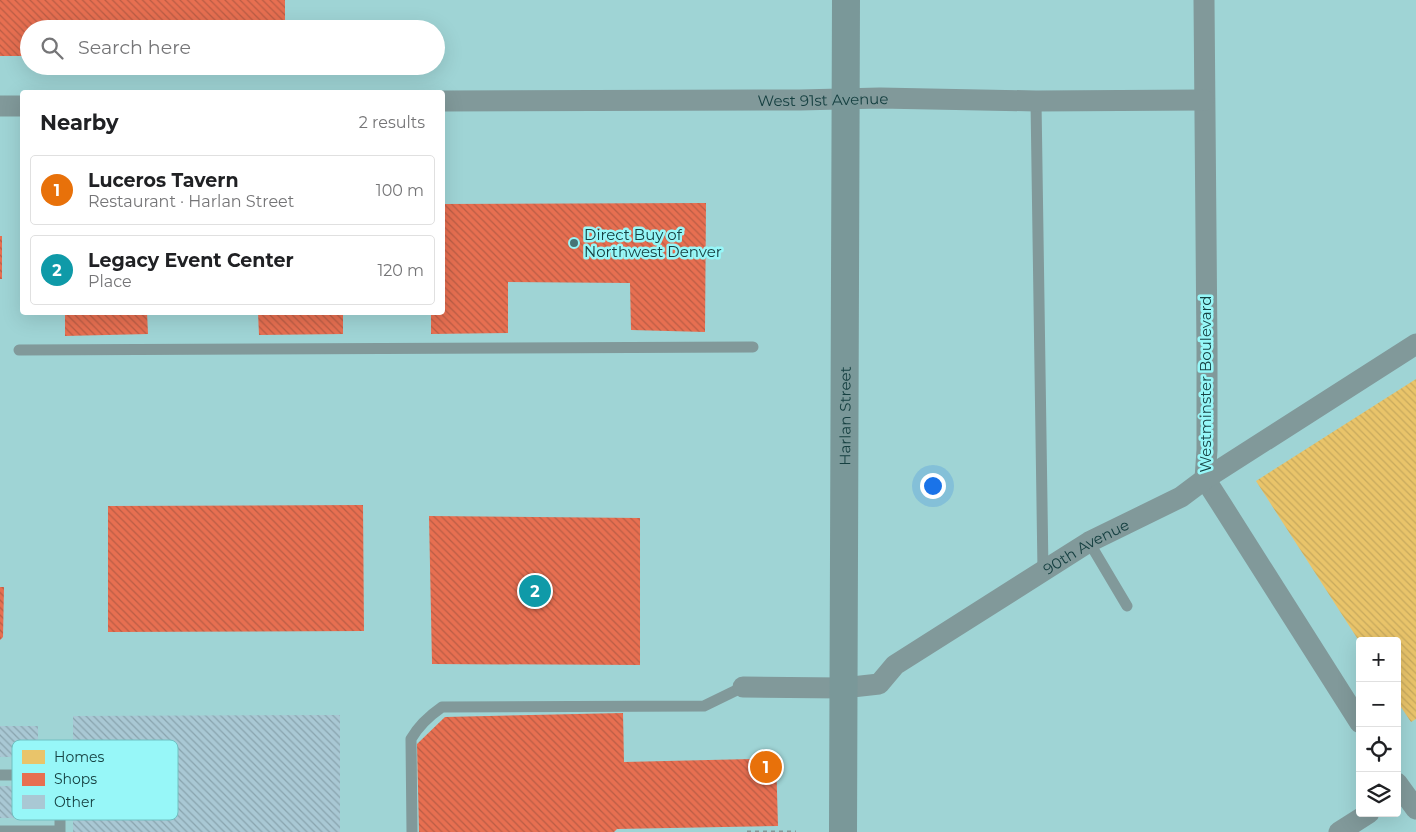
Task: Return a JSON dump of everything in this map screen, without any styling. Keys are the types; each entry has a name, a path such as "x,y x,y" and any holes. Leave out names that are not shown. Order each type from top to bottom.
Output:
{"street":[{"name":"Harlan Street","path":"843,832 846,428 846,0"},
{"name":"Westminster Boulevard","path":"1204,0 1207,351 1207,450 1205,479 1356,717"},
{"name":"West 91st Avenue","path":"445,101 1204,100"},
{"path":"0,106 20,106"},
{"name":"90th Avenue","path":"743,687 843,688 879,684 896,665 1043,571 1089,542 1181,496 1416,344"},
{"path":"1403,788 1416,809"},
{"path":"1339,832 1363,817"}],"lane":[{"path":"1036,101 1043,571"},
{"path":"19,350 752,347"},
{"path":"1089,542 1127,606"},
{"path":"412,832 412,738 417,728 442,708 704,706 743,687"},
{"path":"0,831 60,832"}],"path":[{"path":"747,832 796,832"}],"building: Homes":[{"path":"1416,379 1416,719 1411,722 1401,707 1401,637 1356,637 1256,481"}],"building: Shops":[{"path":"0,0 285,0 285,20 20,20 20,56 0,56"},
{"name":"Direct Buy of Northwest Denver","path":"706,203 705,332 631,330 630,283 508,282 508,333 431,334 431,315 445,315 445,204"},
{"path":"0,236 2,236 2,279 0,279"},
{"path":"65,315 147,315 148,334 65,336"},
{"path":"258,315 343,315 343,334 259,335"},
{"path":"363,505 364,631 108,632 108,506"},
{"path":"429,516 640,518 640,665 432,664"},
{"path":"0,587 4,587 3,637 0,640"},
{"path":"623,713 624,762 751,759 757,753 772,753 776,757 778,826 617,829 614,832 419,832 417,744 445,717"}],"building: Other":[{"path":"340,715 340,832 73,832 73,820 178,820 178,740 73,740 73,716"},
{"path":"0,726 38,726 38,740 12,740 12,757 0,757"},
{"path":"0,786 12,786 12,818 0,818"}],"place":[{"name":"Direct Buy of Northwest Denver","path":"574,243"},
{"name":"Legacy Event Center","path":"535,591"},
{"name":"Luceros Tavern","path":"766,767"}]}
